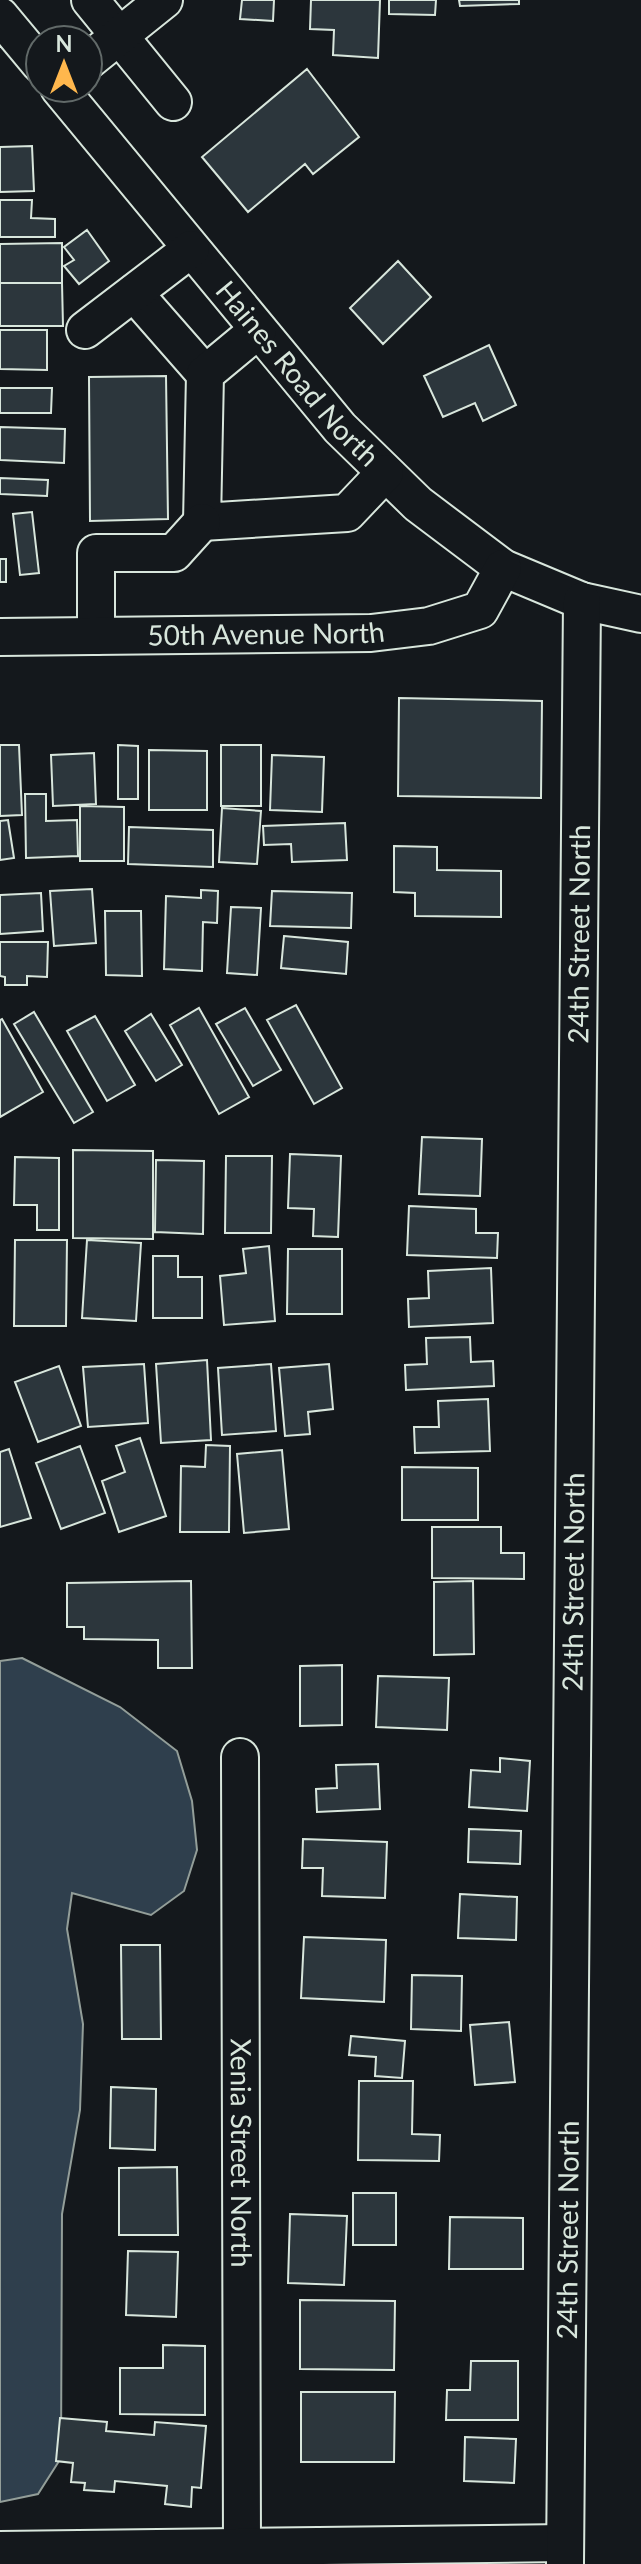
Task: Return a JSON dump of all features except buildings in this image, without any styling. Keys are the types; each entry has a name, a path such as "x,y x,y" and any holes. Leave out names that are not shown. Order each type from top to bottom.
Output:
{"street":[{"path":"90,0 173,102"},
{"path":"104,48 164,0"},
{"path":"0,16 24,45"},
{"name":"Haines Road North","path":"72,104 340,428 385,473 418,504 503,568 582,601"},
{"path":"85,330 191,249"},
{"path":"96,636 96,553 174,553 202,522 205,374 134,293"},
{"path":"205,374 258,330"},
{"path":"202,522 347,513 385,473"},
{"name":"50th Avenue North","path":"0,637 371,633 429,626 480,610 503,568"},
{"path":"582,601 641,614"},
{"name":"24th Street North","path":"565,2554 582,601"},
{"name":"Xenia Street North","path":"240,1757 242,2547"},
{"path":"0,2550 242,2547 565,2554"}],"water":[{"path":"22,1658 120,1707 177,1751 192,1801 197,1850 184,1891 151,1915 72,1893 67,1929 83,2024 80,2110 62,2214 61,2458 38,2494 0,2502 0,1661"}]}
